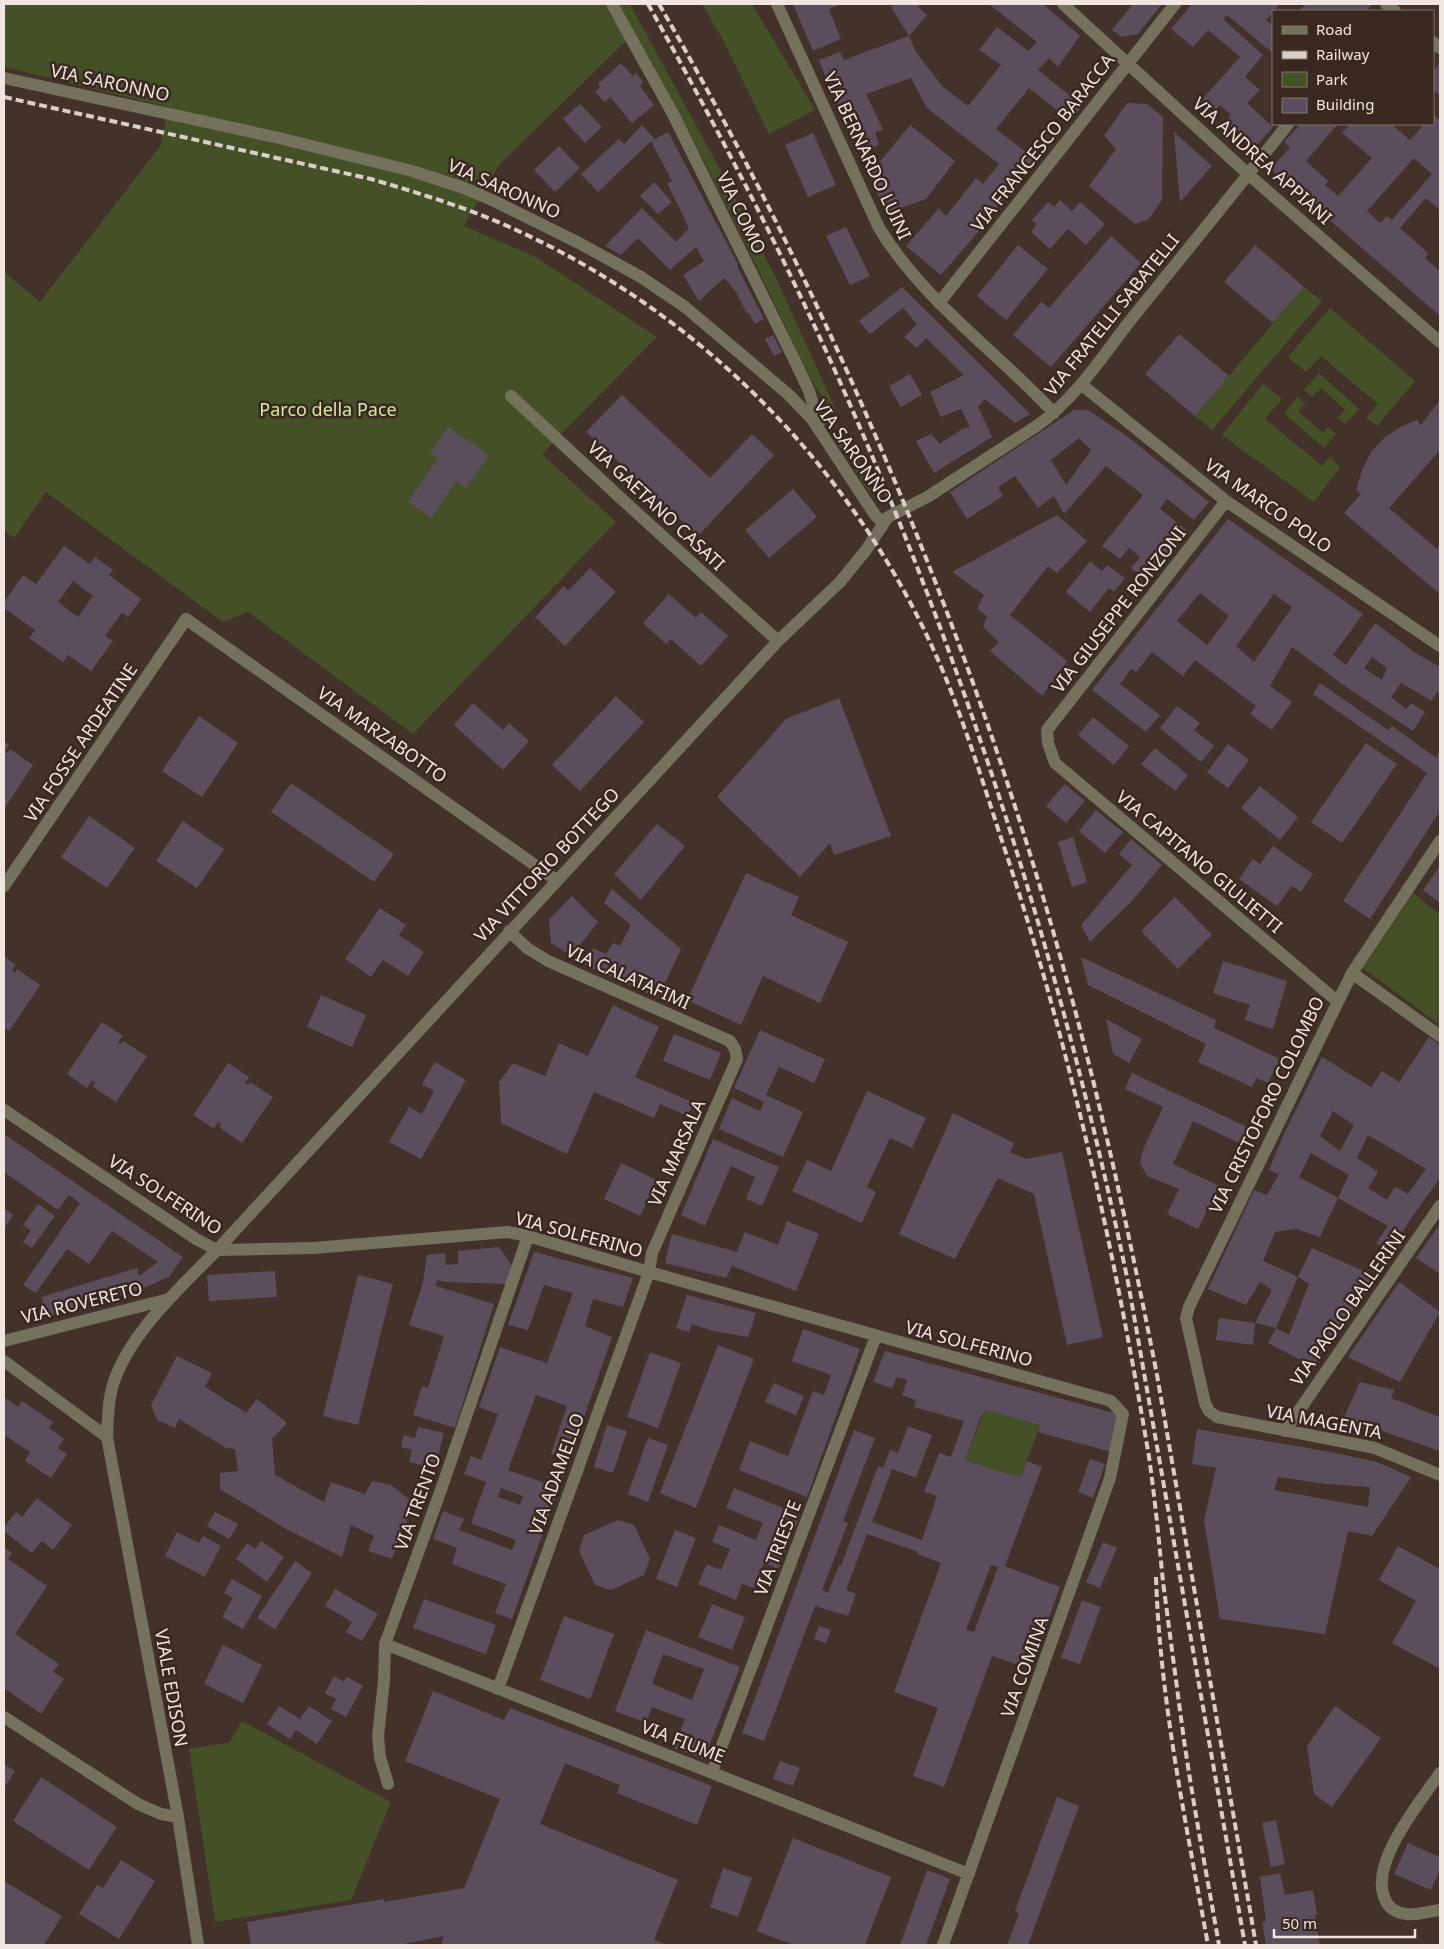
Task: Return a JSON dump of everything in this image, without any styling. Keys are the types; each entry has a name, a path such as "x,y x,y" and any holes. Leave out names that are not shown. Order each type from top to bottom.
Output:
{"street":[{"name":"VIA COMO","path":"612,4 673,114 790,350 809,391 821,427 829,443"},
{"name":"VIA BERNARDO LUINI","path":"777,4 878,228 893,252 939,303 1054,413"},
{"name":"VIA ANDREA APPIANI","path":"1063,4 1248,174 1440,342"},
{"name":"VIA FRANCESCO BARACCA","path":"939,303 1175,4"},
{"name":"VIA SARONNO","path":"4,78 279,138 436,179 492,200 609,258 641,277 685,308 729,342 788,394 812,419 847,474 882,523"},
{"name":"VIA FRATELLI SABATELLI","path":"905,507 930,496 1054,413 1082,385 1127,325 1287,125"},
{"name":"VIA MARCO POLO","path":"1082,385 1226,501 1440,646"},
{"name":"VIA GAETANO CASATI","path":"511,396 778,641"},
{"name":"VIA GIUSEPPE RONZONI","path":"1048,743 1047,730 1226,501"},
{"name":"VIA VITTORIO BOTTEGO","path":"217,1250 778,641 840,582 866,550 882,523 905,507"},
{"name":"VIA MARZABOTTO","path":"186,620 556,880"},
{"name":"VIA FOSSE ARDEATINE","path":"4,886 186,620"},
{"name":"VIA CAPITANO GIULIETTI","path":"1048,743 1055,763 1337,1001"},
{"name":"VIA CRISTOFORO COLOMBO","path":"1205,1403 1187,1324 1189,1308 1352,973 1440,841"},
{"name":"VIA CALATAFIMI","path":"509,931 527,948 548,961 730,1041 735,1049"},
{"path":"1352,973 1440,1036"},
{"name":"VIA MARSALA","path":"649,1272 652,1253 737,1059 735,1049"},
{"name":"VIA SOLFERINO","path":"4,1110 196,1240 217,1250 314,1248 507,1232 528,1236 649,1272 1111,1401"},
{"name":"VIA PAOLO BALLERINI","path":"1286,1431 1440,1206"},
{"name":"VIA TRENTO","path":"388,1784 380,1757 378,1736 384,1681 384,1644 442,1487 528,1236"},
{"name":"VIA ROVERETO","path":"107,1437 108,1409 116,1376 136,1339 217,1250"},
{"name":"VIA ADAMELLO","path":"498,1689 649,1272"},
{"name":"VIA ROVERETO","path":"4,1341 170,1300"},
{"name":"VIA TRIESTE","path":"712,1772 876,1336"},
{"path":"4,1361 107,1437"},
{"name":"VIA COMINA","path":"943,1945 1110,1478 1123,1414 1111,1401"},
{"name":"VIA MAGENTA","path":"1205,1403 1213,1415 1223,1420 1375,1448 1440,1475"},
{"name":"VIALE EDISON","path":"107,1437 178,1817 198,1945"},
{"name":"VIA FIUME","path":"384,1644 969,1874"},
{"path":"4,1717 138,1804 161,1814 178,1817"},
{"path":"1440,1773 1403,1826 1390,1850 1384,1865 1382,1889 1387,1904 1395,1911 1406,1915 1440,1910"}],"green space":[{"name":"Parco della Pace","path":"4,4 418,4 421,6 423,4 604,4 626,41 499,165 464,226 536,257 657,337 542,454 616,522 413,734 248,612 223,622 46,492 14,538 4,531 4,272 40,302 161,145 168,107 4,67"},
{"path":"618,4 630,4 728,184 778,282 837,412 826,417 821,395 810,378 718,189 670,96"},
{"path":"702,4 752,4 815,110 769,134 723,40"},
{"path":"1304,287 1322,301 1212,430 1195,416"},
{"path":"1330,308 1415,381 1377,426 1366,418 1378,404 1321,356 1306,372 1288,357"},
{"path":"1319,373 1359,409 1345,424 1338,418 1345,410 1321,388 1312,397 1304,390"},
{"path":"1263,384 1282,399 1265,419 1322,466 1330,457 1340,467 1314,502 1222,435"},
{"path":"1298,397 1305,404 1298,411 1323,433 1328,427 1336,434 1324,448 1284,413"},
{"path":"846,433 875,498 833,438"},
{"path":"1413,893 1440,914 1440,1025 1363,968"},
{"path":"985,1410 1040,1425 1021,1477 965,1460"},
{"path":"242,1721 391,1802 351,1900 215,1922 189,1749 230,1742"}],"building":[{"path":"793,4 842,4 829,9 841,39 813,51"},
{"path":"895,4 921,4 918,7 927,15 909,36 891,7"},
{"path":"989,4 1043,4 1080,36 1058,67 1049,58 1038,70 1082,105 1071,121 1029,88 996,129 1035,159 974,237 941,275 906,246 939,208 946,216 976,178 983,184 999,164 927,108 911,78 866,94 883,130 875,132 879,144 862,154 829,86 819,60 840,52 844,60 909,36 916,52 943,87 968,106 1001,65 979,50 997,27 1028,51 1037,42"},
{"path":"1133,4 1162,4 1138,34 1122,37 1112,30"},
{"path":"1192,4 1280,4 1275,10 1272,10 1272,13 1266,20 1272,24 1272,52 1227,15 1223,19 1263,55 1245,77 1260,90 1247,103 1273,127 1257,145 1248,144 1224,124 1231,115 1220,105 1212,114 1199,103 1240,57 1208,30 1193,47 1171,29"},
{"path":"1306,4 1371,5 1367,10 1300,10"},
{"path":"1440,62 1440,96 1434,91 1434,71"},
{"path":"621,63 633,76 636,73 643,82 640,86 654,105 632,123 610,97 605,102 595,92 600,87 598,84"},
{"path":"1127,103 1147,104 1163,117 1162,200 1148,220 1135,224 1089,186 1116,149 1104,136"},
{"path":"580,104 602,127 585,143 563,119"},
{"path":"1434,115 1440,120 1440,182 1438,184 1440,186 1440,210 1426,198 1400,228 1428,253 1425,258 1440,271 1440,316 1271,169 1290,147 1284,142 1300,125 1337,125 1306,161 1328,181 1325,185 1338,196 1372,158 1342,133 1349,125 1392,125 1410,140 1423,125 1434,125","holes":["1414,158 1432,174 1392,220 1387,216 1380,223 1367,211"]},
{"path":"642,125 654,138 598,192 581,174 619,139 624,144"},
{"path":"910,125 955,161 926,199 886,213 869,175"},
{"path":"668,132 738,264 737,266 764,319 755,324 749,313 747,314 736,292 724,278 699,301 683,275 704,261 696,247 670,270 638,238 621,255 605,246 642,208 676,242 689,228 667,183 672,181 651,141"},
{"path":"1174,132 1212,166 1180,202"},
{"path":"813,133 836,185 808,197 785,145"},
{"path":"559,146 580,168 555,192 534,170"},
{"path":"654,182 672,202 658,214 640,196"},
{"path":"1060,200 1072,211 1080,202 1105,224 1086,245 1068,229 1050,249 1031,232 1037,224 1032,220 1048,202 1054,207"},
{"path":"846,227 870,276 850,285 826,236"},
{"path":"1111,236 1141,263 1051,367 1013,335 1041,302 1049,308"},
{"path":"1018,245 1048,269 1006,320 977,296"},
{"path":"1255,245 1304,287 1273,323 1224,282"},
{"path":"902,287 1030,414 1015,423 985,399 978,407 992,437 934,473 916,441 931,434 940,444 962,429 970,427 961,409 941,417 930,392 964,375 926,338 917,348 904,337 917,324 903,308 870,334 859,321"},
{"path":"1179,334 1229,376 1195,416 1145,374"},
{"path":"773,335 782,352 774,356 765,339"},
{"path":"910,374 922,395 901,407 889,386"},
{"path":"622,395 710,478 752,434 774,455 698,536 586,432"},
{"path":"1440,400 1440,450 1389,508 1437,549 1440,545 1440,594 1344,513 1361,494 1356,490 1362,470 1371,452 1385,437 1402,426 1417,420 1421,425"},
{"path":"1074,410 1088,410 1128,437 1209,502 1194,520 1167,499 1160,509 1186,530 1147,580 1131,568 1140,557 1129,548 1120,559 1102,546 1143,495 1106,466 1064,514 1054,496 1038,508 1015,476 998,487 1003,496 967,519 950,492","holes":["1079,438 1091,450 1066,485 1051,460"]},
{"path":"448,427 489,455 466,488 456,481 431,518 408,502 438,458 430,453"},
{"path":"793,489 817,517 769,558 745,530"},
{"path":"1057,515 1087,541 1057,573 1048,566 1010,615 1067,661 1042,696 990,651 999,642 983,627 987,616 977,609 984,595 952,572"},
{"path":"1228,519 1363,614 1333,655 1346,665 1375,623 1417,654 1440,667 1440,694 1437,692 1432,701 1401,683 1391,697 1406,709 1411,703 1425,712 1413,731 1349,689 1292,647 1270,686 1292,702 1272,730 1250,714 1256,706 1195,660 1183,676 1152,652 1136,672 1131,669 1120,684 1160,715 1146,732 1092,690","holes":["1200,593 1229,616 1207,645 1177,621","1274,594 1292,607 1254,662 1236,646","1372,657 1387,668 1382,680 1364,668"]},
{"path":"64,546 90,564 95,557 113,570 109,575 141,599 128,617 122,613 105,636 113,641 91,671 68,655 63,662 29,638 35,630 4,608 4,602 23,575 36,584","holes":["73,581 93,596 78,617 58,602"]},
{"path":"1090,561 1102,571 1107,565 1125,578 1114,592 1109,588 1090,612 1066,592"},
{"path":"590,568 616,592 565,646 535,617 564,586 568,591"},
{"path":"669,594 696,618 701,612 728,636 701,666 671,639 666,644 643,623"},
{"path":"1320,683 1388,730 1392,726 1436,758 1440,751 1440,811 1370,919 1343,901 1427,773 1313,694"},
{"path":"616,696 644,722 580,791 552,765"},
{"path":"839,698 891,836 834,855 830,843 800,877 717,797 786,719"},
{"path":"473,703 503,730 509,723 529,741 503,770 454,725"},
{"path":"1177,706 1200,723 1194,730 1214,746 1201,762 1160,728"},
{"path":"199,716 238,743 202,797 162,771"},
{"path":"1093,717 1129,746 1114,765 1078,735"},
{"path":"4,741 9,745 5,751 8,753 10,749 33,765 4,809"},
{"path":"1366,743 1397,764 1342,843 1311,822"},
{"path":"1228,744 1249,760 1228,788 1207,772"},
{"path":"1155,748 1188,775 1175,791 1141,764"},
{"path":"291,783 394,854 374,882 271,812"},
{"path":"1065,784 1085,801 1066,823 1046,806"},
{"path":"1260,786 1298,817 1280,840 1241,808"},
{"path":"1096,810 1123,832 1105,853 1079,831"},
{"path":"89,816 135,848 107,888 61,857"},
{"path":"183,821 224,849 197,888 156,861"},
{"path":"657,824 685,846 641,900 614,874"},
{"path":"1073,837 1087,882 1072,887 1058,842"},
{"path":"1131,839 1162,865 1131,902 1090,942 1081,925 1132,865 1119,854"},
{"path":"1273,846 1313,874 1301,892 1292,886 1277,906 1239,879 1253,859 1260,864"},
{"path":"1440,866 1440,903 1423,890"},
{"path":"746,873 799,897 791,915 848,942 820,1003 763,976 741,1025 687,1000"},
{"path":"612,889 681,949 658,998 585,965 593,948 606,954 613,943 620,946 631,925 604,903"},
{"path":"572,896 598,922 571,956 551,943 549,920"},
{"path":"1175,897 1212,935 1178,969 1141,931"},
{"path":"380,908 406,925 399,935 424,952 408,976 383,960 371,977 345,959"},
{"path":"4,956 16,965 12,971 15,973 17,969 40,985 9,1031 4,1027"},
{"path":"1081,957 1216,1020 1214,1028 1280,1059 1268,1083 1256,1078 1252,1087 1198,1062 1206,1044 1088,985"},
{"path":"1223,961 1287,981 1273,1029 1245,1020 1250,1005 1213,993"},
{"path":"321,995 366,1015 352,1047 307,1027"},
{"path":"613,1005 659,1027 635,1077 694,1103 687,1116 660,1104 654,1118 594,1092 567,1154 501,1123 499,1082 513,1063 545,1076 559,1043 588,1056"},
{"path":"1106,1019 1142,1039 1129,1063 1113,1054"},
{"path":"102,1022 123,1036 118,1042 121,1044 123,1041 147,1056 116,1102 93,1087 95,1083 92,1081 87,1088 67,1074"},
{"path":"760,1030 825,1059 814,1083 779,1067 766,1095 803,1112 783,1157 719,1129 732,1098 760,1111 764,1102 734,1088"},
{"path":"674,1034 721,1053 710,1080 663,1061"},
{"path":"1429,1037 1440,1045 1440,1178 1390,1252 1376,1243 1388,1226 1338,1198 1320,1237 1296,1229 1275,1232 1263,1261 1298,1277 1276,1328 1255,1323 1272,1290 1260,1282 1246,1305 1208,1289 1254,1190 1267,1195 1279,1174 1269,1170 1283,1136 1322,1057 1371,1087 1382,1071 1399,1082","holes":["1333,1111 1354,1125 1340,1151 1320,1136","1368,1135 1426,1169 1408,1194 1395,1187 1387,1200 1368,1188 1378,1172 1357,1158","1311,1153 1349,1175 1338,1198 1299,1177"]},
{"path":"435,1062 466,1080 421,1159 389,1142 409,1107 422,1114 434,1091 422,1084"},
{"path":"228,1063 249,1077 245,1083 248,1085 250,1082 273,1097 242,1143 219,1127 221,1124 218,1122 214,1129 193,1115"},
{"path":"1132,1073 1247,1127 1239,1143 1193,1121 1173,1164 1219,1186 1198,1229 1167,1214 1179,1189 1147,1176 1140,1163 1143,1150 1163,1107 1125,1089"},
{"path":"867,1091 926,1118 912,1148 890,1138 867,1187 876,1192 862,1223 792,1191 807,1160 831,1171"},
{"path":"953,1113 1014,1143 1010,1152 1026,1159 1062,1152 1103,1337 1067,1345 1034,1194 998,1178 955,1259 899,1234"},
{"path":"4,1134 183,1257 169,1277 143,1288 47,1317 41,1297 137,1268 139,1276 158,1262 112,1231 89,1264 67,1249 36,1293 23,1285 80,1203 69,1195 58,1210 4,1172"},
{"path":"713,1139 779,1167 762,1206 746,1199 755,1177 731,1166 705,1226 681,1215"},
{"path":"621,1163 657,1180 640,1216 604,1199"},
{"path":"38,1204 55,1216 32,1248 23,1242 31,1230 23,1225"},
{"path":"4,1208 13,1215 4,1229"},
{"path":"787,1221 819,1234 796,1291 732,1266 726,1278 665,1263 672,1234 737,1252 745,1232 778,1245"},
{"path":"1440,1224 1440,1274 1416,1258"},
{"path":"499,1247 512,1266 506,1284 437,1280 436,1286 494,1304 455,1428 413,1415 422,1386 428,1388 444,1336 409,1325 423,1282 427,1255 445,1253 446,1265 458,1264 458,1251"},
{"path":"1312,1248 1377,1277 1322,1352 1314,1367 1268,1343 1276,1328 1289,1335 1309,1284 1298,1277"},
{"path":"534,1252 633,1278 623,1307 593,1299 585,1326 612,1337 569,1460 551,1454 567,1406 536,1395 508,1470 559,1488 512,1619 495,1613 506,1584 452,1564 457,1548 433,1539 443,1511 464,1519 459,1530 512,1550 516,1540 471,1523 486,1482 464,1474 471,1456 481,1460 498,1414 479,1407 500,1347 547,1363 573,1293 544,1285 528,1330 508,1325","holes":["501,1488 523,1496 520,1505 498,1497"]},
{"path":"275,1271 277,1297 209,1301 207,1275"},
{"path":"358,1275 393,1284 358,1425 323,1416"},
{"path":"1399,1282 1440,1312 1400,1382 1348,1357"},
{"path":"687,1295 756,1313 748,1337 713,1331 692,1324 689,1332 676,1328"},
{"path":"1219,1318 1255,1323 1253,1345 1216,1340"},
{"path":"803,1329 860,1349 807,1497 739,1470 750,1441 788,1456 813,1391 824,1395 831,1375 792,1361"},
{"path":"718,1345 754,1359 696,1508 660,1493"},
{"path":"885,1351 1121,1415 1111,1452 1038,1432 1040,1425 985,1410 980,1419 965,1460 1021,1477 1027,1461 1042,1467 1005,1566 1060,1587 1030,1669 992,1656 944,1787 913,1776 938,1708 894,1692 941,1563 917,1554 918,1552 867,1534 846,1590 856,1594 848,1616 815,1606 764,1741 742,1733 854,1430 875,1438 843,1521 848,1523 822,1590 828,1593 839,1565 841,1566 878,1466 883,1468 890,1450 898,1453 908,1426 932,1435 916,1478 892,1469 872,1522 922,1540 937,1496 924,1492 939,1453 951,1457 964,1421 914,1407 916,1400 902,1395 907,1380 897,1377 892,1388 873,1382","holes":["991,1565 998,1567 974,1632 966,1630"]},
{"path":"650,1352 681,1363 658,1428 627,1417"},
{"path":"177,1356 212,1373 205,1387 246,1413 257,1399 287,1423 272,1439 275,1475 324,1502 331,1482 365,1494 372,1481 391,1485 414,1503 392,1559 368,1551 374,1536 351,1525 342,1557 286,1529 220,1489 220,1473 238,1471 235,1449 226,1448 179,1419 175,1428 157,1420 151,1405"},
{"path":"1360,1382 1394,1390 1391,1398 1440,1417 1440,1451 1382,1431 1340,1426"},
{"path":"774,1383 804,1396 796,1415 765,1402"},
{"path":"4,1397 18,1407 22,1401 53,1422 49,1428 64,1439 58,1448 67,1454 51,1478 25,1461 30,1452 6,1436 4,1440"},
{"path":"607,1425 627,1431 613,1473 594,1467"},
{"path":"418,1427 444,1433 435,1468 409,1462 412,1450 401,1447 404,1435 415,1438"},
{"path":"1197,1429 1377,1462 1411,1477 1372,1536 1348,1531 1325,1634 1220,1619 1204,1520 1216,1468 1192,1464","holes":["1278,1477 1326,1484 1370,1487 1368,1507 1274,1490"]},
{"path":"648,1438 668,1445 648,1502 628,1494"},
{"path":"1090,1459 1105,1464 1093,1498 1078,1492"},
{"path":"734,1488 800,1515 778,1569 764,1563 754,1588 742,1584 736,1600 698,1584 707,1564 721,1570 730,1549 712,1542 719,1525 756,1540 763,1523 726,1508"},
{"path":"37,1498 72,1525 53,1550 42,1541 32,1553 4,1531 4,1527 16,1512 22,1517"},
{"path":"215,1512 238,1524 229,1539 207,1526"},
{"path":"618,1520 634,1525 650,1559 644,1575 611,1590 595,1585 579,1551 584,1535"},
{"path":"675,1530 696,1538 677,1587 656,1579"},
{"path":"177,1532 199,1543 203,1536 221,1546 205,1577 165,1556"},
{"path":"261,1541 284,1557 267,1582 236,1559 247,1543 255,1549"},
{"path":"1103,1542 1117,1548 1100,1588 1086,1582"},
{"path":"1398,1546 1440,1569 1440,1669 1392,1643 1416,1601 1379,1580"},
{"path":"4,1547 12,1553 8,1559 47,1586 15,1634 59,1664 53,1672 64,1679 41,1714 4,1688"},
{"path":"295,1561 312,1573 275,1629 257,1618"},
{"path":"232,1579 262,1596 243,1629 222,1617 233,1598 224,1593"},
{"path":"335,1589 378,1614 362,1641 346,1632 352,1622 325,1606"},
{"path":"424,1599 496,1625 486,1654 413,1628"},
{"path":"1082,1600 1101,1607 1080,1664 1061,1658"},
{"path":"712,1604 745,1617 732,1650 698,1637"},
{"path":"564,1616 614,1634 590,1699 540,1680"},
{"path":"819,1626 831,1630 826,1643 814,1639"},
{"path":"646,1630 740,1667 704,1759 674,1748 685,1719 652,1707 646,1723 615,1711","holes":["663,1654 704,1669 692,1700 652,1684"]},
{"path":"223,1645 262,1665 243,1703 204,1684"},
{"path":"334,1676 344,1682 347,1677 363,1686 346,1717 331,1709 336,1699 325,1693"},
{"path":"433,1691 504,1720 510,1708 712,1786 697,1825 617,1793 620,1785 565,1763 540,1824 678,1880 654,1940 667,1945 441,1945 444,1936 399,1945 251,1945 247,1922 384,1899 384,1902 464,1888 500,1799 405,1761"},
{"path":"279,1706 300,1719 309,1706 332,1721 317,1744 296,1730 290,1739 267,1724"},
{"path":"1335,1706 1381,1738 1332,1807 1314,1794 1307,1746"},
{"path":"780,1761 800,1768 793,1786 773,1779"},
{"path":"4,1764 15,1771 4,1788"},
{"path":"41,1777 117,1827 89,1870 13,1821"},
{"path":"1057,1797 1079,1806 1028,1945 1007,1945 1019,1914 1015,1911"},
{"path":"1276,1820 1285,1864 1271,1867 1262,1823"},
{"path":"793,1838 891,1877 865,1945 794,1945 757,1931"},
{"path":"1408,1843 1440,1857 1440,1869 1431,1890 1394,1874"},
{"path":"121,1860 155,1881 119,1939 79,1914 97,1885 103,1888"},
{"path":"723,1868 752,1878 738,1917 710,1907"},
{"path":"927,1870 950,1879 926,1945 900,1945"},
{"path":"1280,1873 1285,1895 1313,1890 1320,1945 1266,1945 1262,1922 1266,1921 1260,1877"},
{"path":"4,1881 62,1916 44,1945 4,1945"}],"railway":[{"path":"648,4 757,207 832,363 899,521 940,627 1014,842 1076,1060 1128,1282 1245,1945"},
{"path":"659,4 721,116 781,231 836,347 937,585 981,706 1022,829 1074,1005 1113,1163 1136,1269 1157,1375 1256,1945"},
{"path":"4,97 371,179 481,215 535,239 587,267 637,298 685,333 730,371 773,413 812,457 863,524 904,591 928,638 949,686 969,741 1024,911 1068,1065 1121,1300 1149,1457 1163,1582 1185,1746 1219,1945"},
{"path":"1156,1577 1158,1623 1168,1716 1208,1945"}]}
